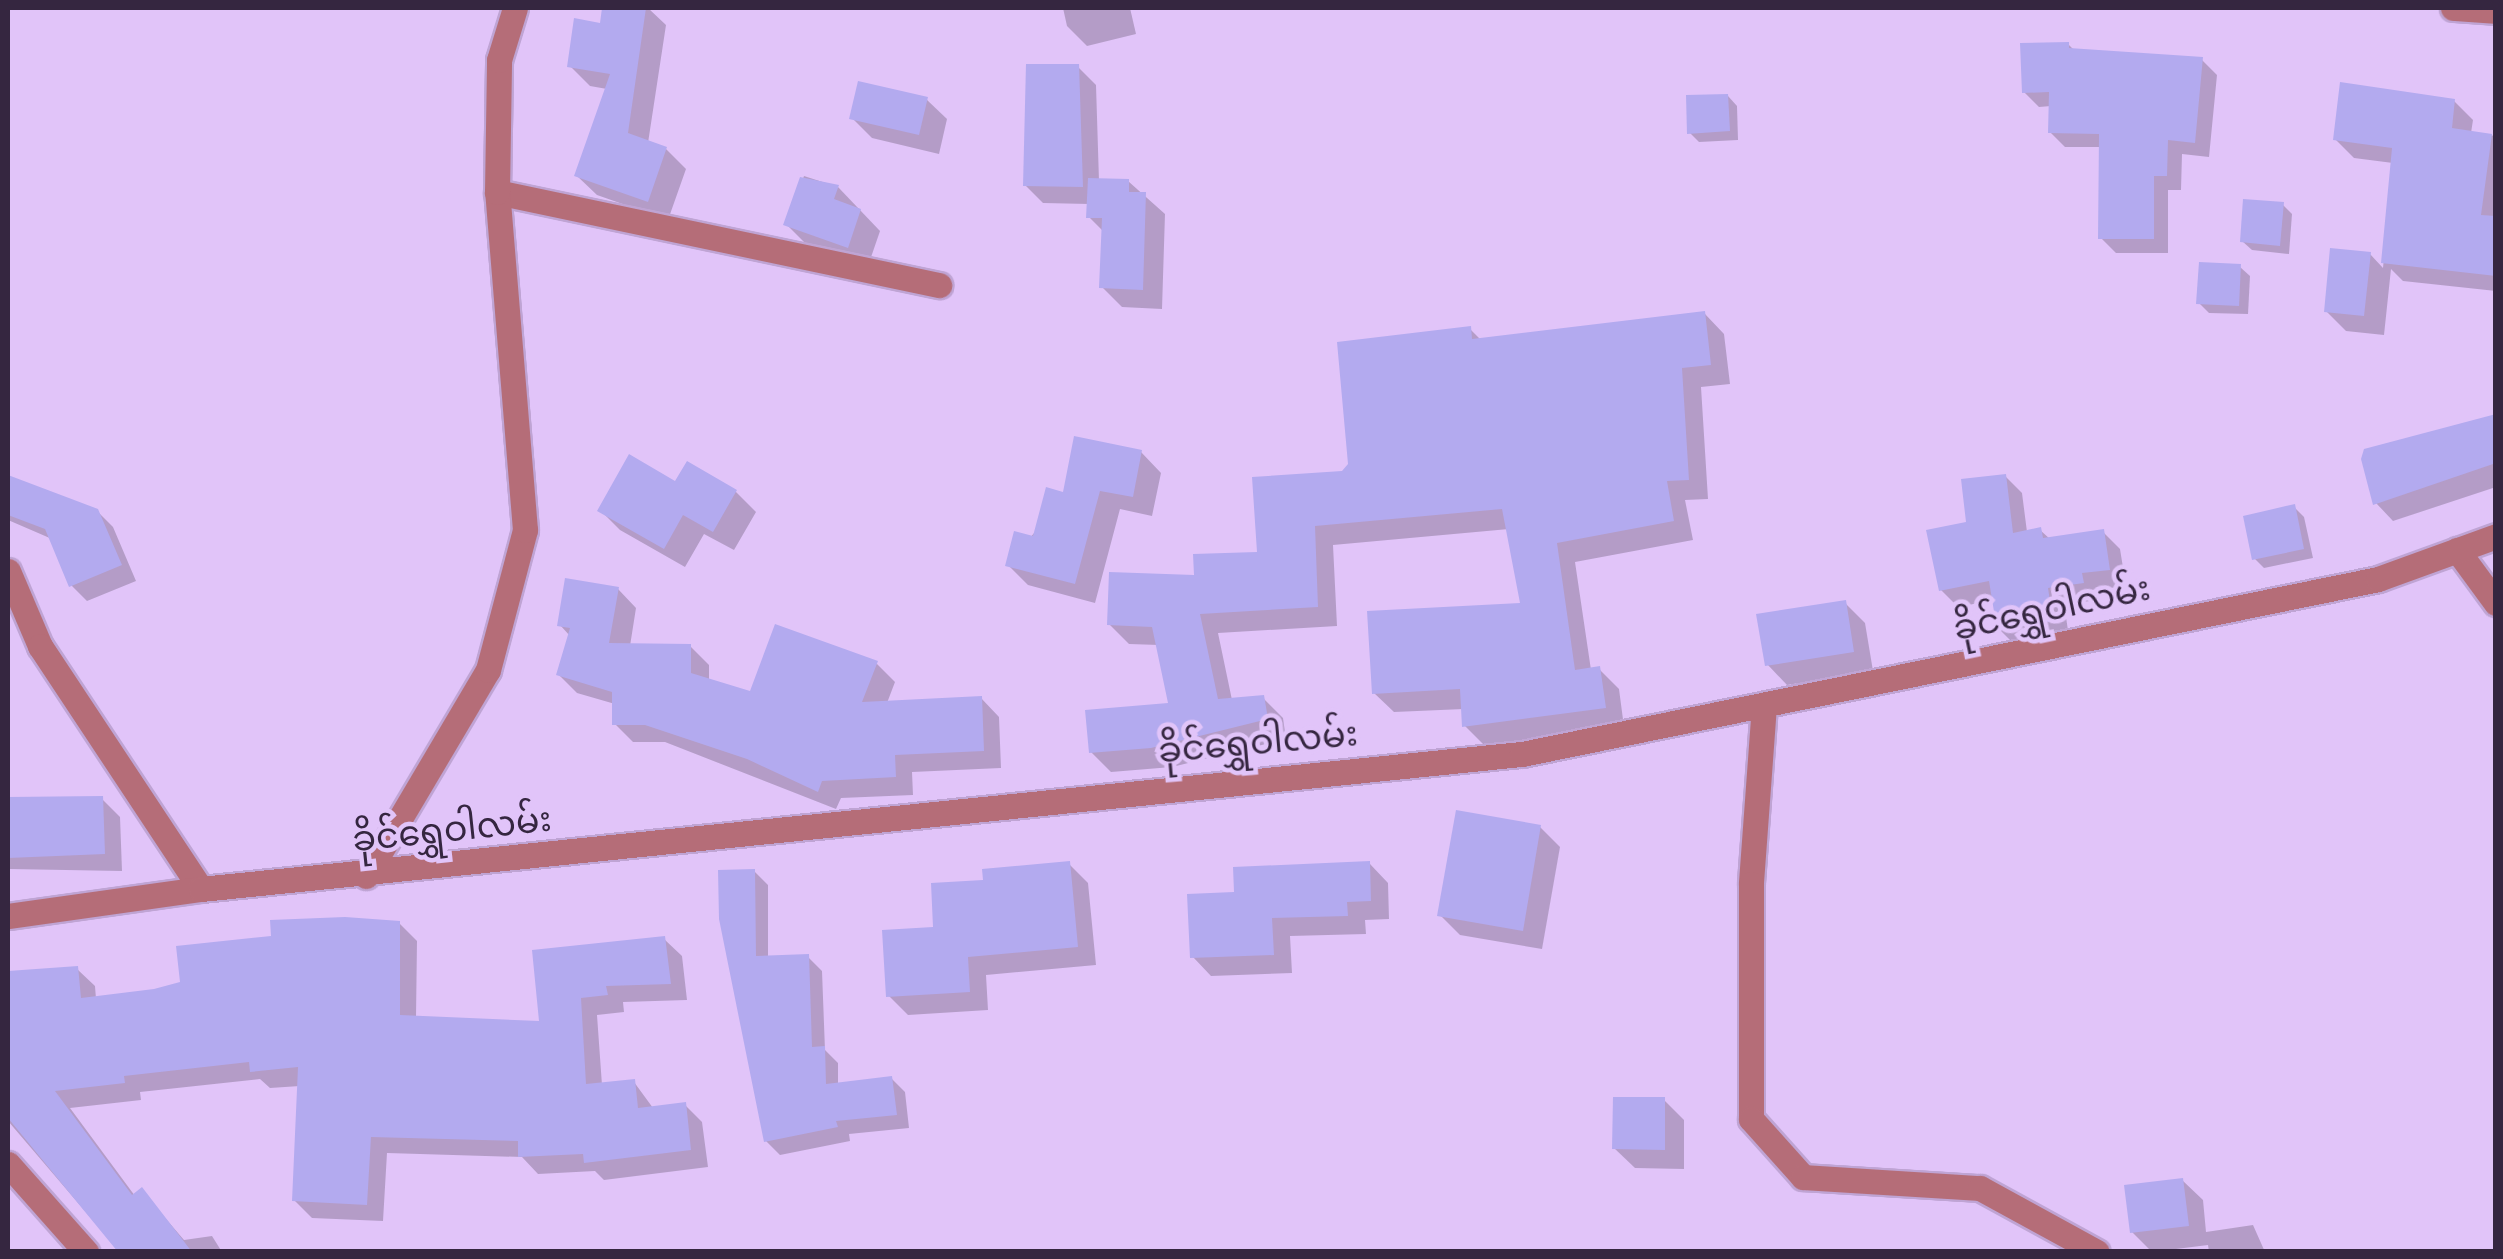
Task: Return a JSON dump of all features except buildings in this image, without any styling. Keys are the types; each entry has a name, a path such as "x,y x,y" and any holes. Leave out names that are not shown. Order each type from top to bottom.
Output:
{"street":[{"path":"366,876 488,670 525,530 497,192 499,60 515,8"},
{"path":"2452,8 2496,11"},
{"path":"497,192 939,284"},
{"name":"ခိုင်ရွှေဝါလမ်း","path":"8,916 201,889 366,876 997,804 1522,754 2378,579 2496,536"},
{"path":"2457,550 2496,603"},
{"path":"8,571 40,646 201,889"},
{"path":"1764,705 1751,884 1751,1118 1803,1177 1980,1188 2097,1252"},
{"path":"8,1164 86,1252"}]}
